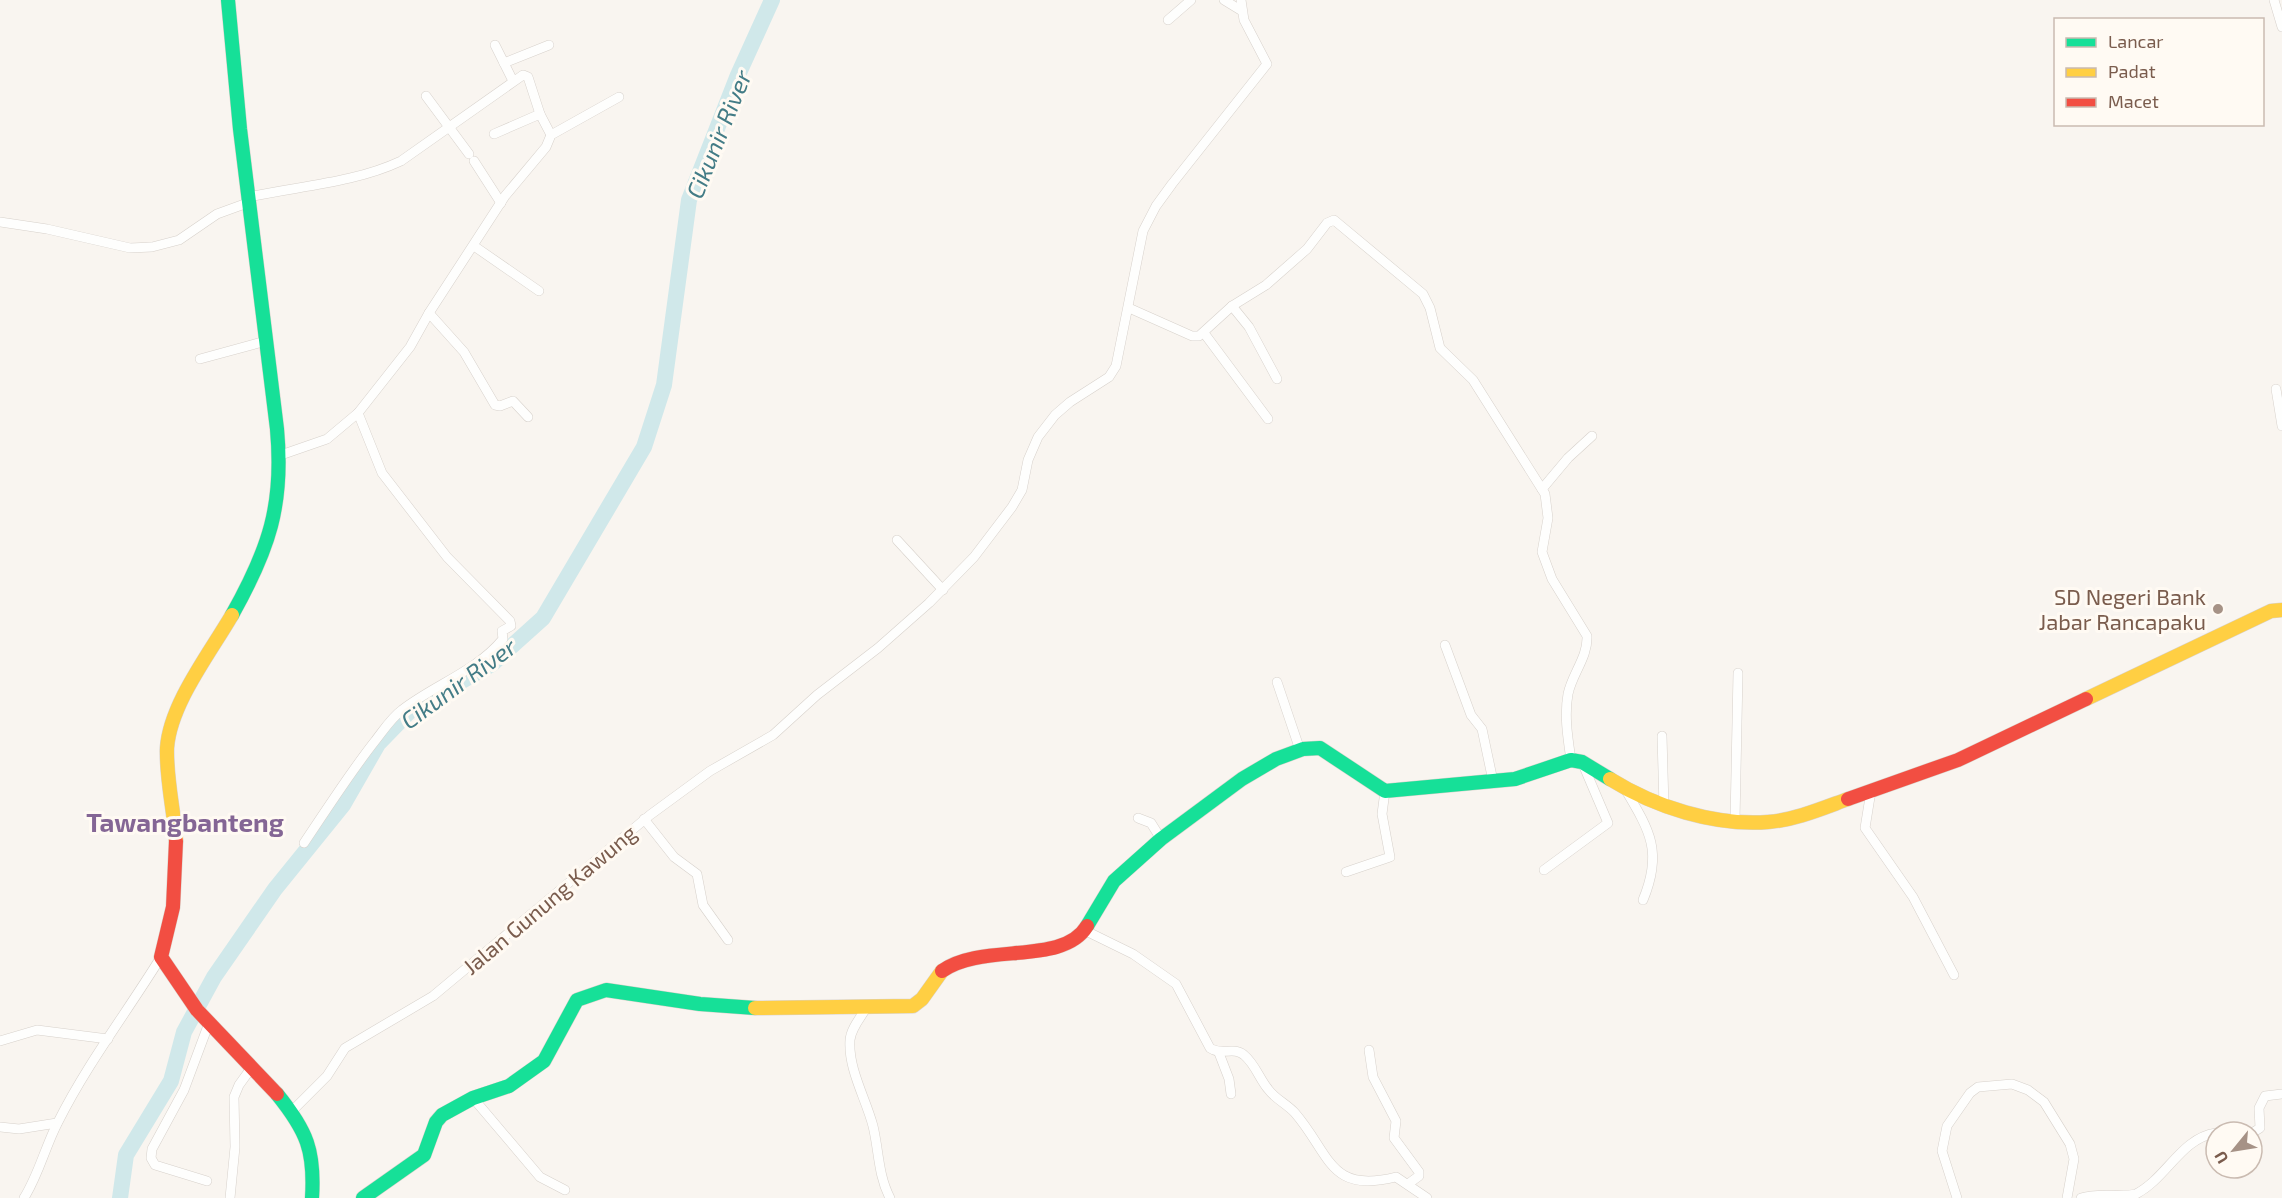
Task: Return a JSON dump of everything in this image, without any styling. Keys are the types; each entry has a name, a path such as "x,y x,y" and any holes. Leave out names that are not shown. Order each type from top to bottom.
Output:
{"street":[{"path":"24,1198 34,1182 57,1123 161,957 172,921 174,875 175,824 167,754 168,739 188,689 234,610 266,545 276,512 279,486 278,456 228,0"},
{"path":"1168,20 1191,0"},
{"path":"1224,0 1242,11"},
{"path":"1241,0 1242,11"},
{"path":"2274,0 2282,27"},
{"name":"Jalan Gunung Kawung","path":"290,1113 327,1076 345,1048 433,996 644,819 710,771 773,735 817,695 878,648 943,590 995,532 1022,489 1028,460 1038,437 1070,402 1109,377 1116,366 1143,231 1156,206 1267,64 1242,11"},
{"path":"495,45 513,81"},
{"path":"504,63 549,45"},
{"path":"0,222 47,229 130,248 152,247 179,240 217,214 250,199 376,171 401,161 523,75 528,77 540,114 551,135"},
{"path":"426,96 501,202"},
{"path":"278,456 327,438 358,413 410,347 429,313 501,202 546,147 551,135 619,98"},
{"path":"494,134 540,114"},
{"path":"1129,308 1192,336 1204,333 1233,306 1266,285 1307,249 1329,222 1338,220 1423,294 1428,303 1440,348 1473,380 1542,489 1548,506 1542,552 1551,579 1587,636 1588,645 1568,693 1566,718 1576,761 1608,822 1544,870"},
{"path":"474,246 539,291"},
{"path":"1233,306 1249,327 1277,378"},
{"path":"429,313 464,352 495,405 500,406 513,401 528,417"},
{"path":"1204,333 1268,418"},
{"path":"200,359 266,341"},
{"path":"2276,389 2282,426"},
{"path":"304,843 362,758 400,711 459,675 500,643 503,639 502,631 511,626 510,621 441,551 382,473 358,413"},
{"path":"1542,489 1568,458 1592,436"},
{"path":"897,540 943,590"},
{"path":"363,1198 424,1155 436,1122 473,1098 509,1086 544,1061 577,1000 606,990 691,1003 753,1008 913,1006 921,1001 942,971 952,966 988,953 1059,946 1074,941 1084,930 1114,881 1161,839 1242,779 1276,759 1300,750 1320,748 1385,791 1529,776 1548,766 1576,761 1664,807 1735,821 1770,822 1791,818 1871,791 1978,751 2048,719 2145,669 2271,611 2282,610"},
{"path":"1445,645 1471,715 1482,729 1493,781"},
{"path":"1735,821 1738,673"},
{"path":"1277,682 1300,750"},
{"path":"1662,736 1664,807"},
{"path":"1624,788 1645,823 1653,847 1653,869 1643,900"},
{"path":"1346,872 1390,857 1382,814 1385,791"},
{"path":"1871,791 1865,828 1913,897 1954,975"},
{"path":"1138,818 1150,823 1161,839"},
{"path":"644,819 674,857 698,874 703,904 728,940"},
{"path":"1084,930 1133,954 1176,984 1208,1045 1218,1053 1229,1079 1230,1094"},
{"path":"161,957 186,997 252,1067 290,1113 309,1143 313,1181 312,1198"},
{"path":"867,1007 851,1034 850,1043 853,1064 873,1127 880,1172 890,1198"},
{"path":"206,1020 184,1090 152,1149 151,1156 154,1164 207,1181"},
{"path":"0,1041 37,1030 108,1039"},
{"path":"1369,1050 1374,1080 1396,1121 1394,1138 1419,1172 1419,1176 1408,1184"},
{"path":"1218,1053 1239,1051 1246,1056 1271,1093 1290,1108 1316,1138 1338,1172 1362,1183 1396,1177 1427,1198"},
{"path":"230,1198 235,1147 234,1097 239,1085 252,1067"},
{"path":"1957,1198 1942,1151 1947,1126 1970,1093 1978,1087 2012,1084 2028,1090 2044,1102 2070,1144 2074,1159 2067,1198"},
{"path":"2260,1120 2259,1108 2265,1096 2282,1094"},
{"path":"473,1098 540,1177 565,1190"},
{"path":"0,1128 19,1129 57,1123"},
{"path":"2081,1198 2101,1195 2125,1198 2136,1194 2148,1187 2195,1138 2204,1136"}],"waterway":[{"name":"Cikunir River","path":"120,1198 126,1155 171,1081 184,1032 214,977 275,889 343,805 378,744 412,709 492,664 543,618 644,447 664,385 689,200 738,75 772,0"}],"traffic: fast":[{"path":"228,0 240,129 279,456 276,504 271,526 256,569 232,615"},
{"path":"1087,926 1114,881 1161,839 1242,779 1276,759 1303,749 1320,748 1385,791 1515,779 1571,760 1582,762 1610,779"},
{"path":"363,1198 424,1155 436,1122 442,1115 473,1098 509,1086 544,1061 577,1000 606,990 700,1004 755,1008"},
{"path":"277,1094 296,1119 307,1142 312,1167 312,1198"}],"traffic: slow":[{"path":"2086,699 2271,611 2282,610"},
{"path":"176,841 167,760 170,731 175,714 192,679 232,615"},
{"path":"1610,779 1666,806 1706,818 1727,821 1778,821 1848,799"},
{"path":"755,1008 913,1006 922,999 942,971"}],"traffic: jam":[{"path":"1848,799 1958,760 2086,699"},
{"path":"176,841 173,907 161,957 197,1010 277,1094"},
{"path":"942,971 959,962 979,957 1060,946 1076,938 1087,926"}],"place":[{"name":"SD Negeri Bank Jabar Rancapaku","path":"2218,609"}],"district":[{"name":"Tawangbanteng","path":"185,821"}]}
